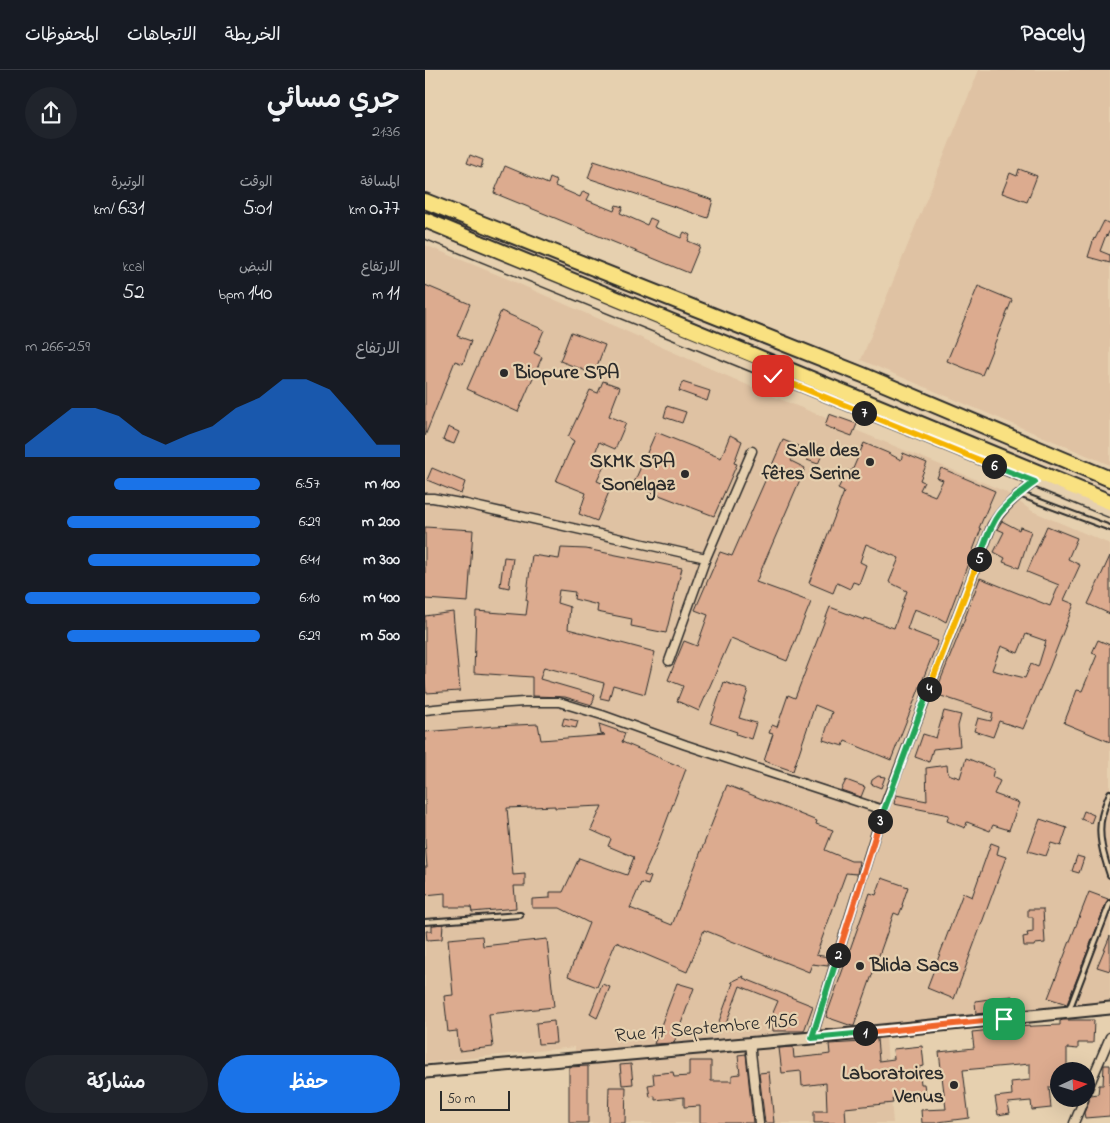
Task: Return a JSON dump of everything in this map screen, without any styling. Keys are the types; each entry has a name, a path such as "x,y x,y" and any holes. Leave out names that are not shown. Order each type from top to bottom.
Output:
{"highway":[{"path":"425,201 863,375 1110,479"},
{"path":"425,220 1110,502"}],"main road":[{"name":"Rue 17 Septembre 1956","path":"425,1072 812,1038 1110,1008"}],"street":[{"path":"425,234 1110,513"},
{"path":"669,661 705,558 752,451"},
{"path":"812,1038 883,810 992,525 999,513 1035,482"},
{"path":"425,498 466,504 705,558"},
{"path":"425,710 454,706 559,702 883,810"},
{"path":"1095,1072 1110,1038"},
{"path":"750,1043 759,1123"},
{"path":"1074,1123 1080,1108"}],"lane":[{"path":"1019,494 1110,528"},
{"path":"1110,793 1101,816 1100,832 1104,860 1110,875"},
{"path":"1068,1012 1110,903"},
{"path":"425,922 521,915"}],"shaded area":[{"path":"979,70 1110,70 1110,465 861,360"},
{"path":"425,245 508,279 770,395 1004,491 1032,511 1110,544 1110,1002 885,1026 893,1123 573,1123 575,1047 425,1063"}],"building":[{"path":"470,155 483,160 481,168 467,163"},
{"path":"594,161 713,200 708,218 588,178"},
{"path":"505,166 548,184 550,178 557,181 555,186 580,197 583,191 590,194 587,200 614,211 616,205 623,207 620,213 647,225 650,218 657,221 654,227 681,238 684,232 690,235 688,241 700,246 689,273 494,193"},
{"path":"1019,169 1037,176 1027,202 1002,193 1010,173 1017,176"},
{"path":"1104,221 1110,224 1110,230 1100,251 1110,255 1110,263 1088,257 1094,238"},
{"path":"425,285 470,304 457,336 471,341 463,364 455,361 425,436"},
{"path":"978,286 1012,300 982,375 947,361"},
{"name":"Biopure SPA","path":"501,311 544,330 534,353 542,357 518,412 467,389"},
{"path":"571,332 605,345 594,374 560,361"},
{"path":"603,381 620,387 609,416 626,423 615,449 599,442 593,459 605,464 597,481 611,487 597,521 579,514 586,493 556,481 574,441 568,437 590,390 598,393"},
{"path":"682,382 710,391 707,401 679,391"},
{"path":"667,406 686,412 682,423 664,417"},
{"path":"829,414 857,424 852,436 825,426"},
{"path":"448,427 459,432 454,444 443,440"},
{"name":"SKMK SPA Sonelgaz","path":"656,432 721,458 730,435 742,441 734,463 737,464 714,516 633,485"},
{"path":"783,440 798,446 791,461 805,468 756,582 811,602 787,661 731,638 699,711 677,701 683,686 668,680 684,641 697,646 708,615 695,610 720,552 732,556"},
{"path":"864,443 901,460 903,453 927,463 920,480 924,482 920,490 935,496 943,480 937,478 941,468 995,491 979,528 981,529 946,622 914,609 907,629 938,641 891,760 845,741 843,746 823,740 832,712 815,705 793,771 764,761 773,734 769,733 772,725 777,727 788,695 795,698 830,607 864,620 865,618 894,628 907,591 889,582 899,558 866,544 860,562 866,565 859,584 853,582 850,589 837,583 833,593 809,583 844,492 838,489 847,470 852,471"},
{"path":"813,445 824,450 818,464 807,460"},
{"path":"432,468 465,482 461,494 427,480"},
{"path":"1002,521 1019,530 1020,527 1031,531 1019,568 1003,562 1005,558 994,552 1004,532 997,529"},
{"path":"1047,526 1077,538 1068,559 1080,565 1064,600 1074,604 1050,666 1023,729 999,721 993,737 974,731 978,718 991,721 993,713 935,694 980,578 1050,606 1059,585 1027,572","holes":["1026,634 1046,641 1038,667 1031,664 1025,678 992,670 1001,646 1018,653"]},
{"path":"425,527 473,530 468,602 425,599"},
{"path":"561,548 586,549 682,568 666,633 631,626 632,619 597,612 598,605 574,599 575,592 559,590 557,603 570,607 568,629 655,652 645,694 613,685 609,700 600,698 604,683 544,667 540,679 595,695 592,705 565,697 532,696 532,677 474,673 476,611 526,615 532,555 559,559"},
{"path":"1110,556 1110,614 1088,604"},
{"path":"504,557 513,558 509,588 500,586"},
{"path":"453,612 460,691 426,693 425,616"},
{"path":"1098,640 1110,645 1110,742 1064,723 1077,690 1082,691 1097,655 1092,653"},
{"path":"724,682 748,690 739,718 756,723 751,739 710,723"},
{"path":"944,711 961,715 958,726 960,746 933,749 929,762 915,757 923,734 936,738"},
{"path":"564,718 578,721 576,728 562,725"},
{"path":"538,724 541,740 605,735 601,734 599,724 625,733 622,742 686,769 644,875 651,877 648,885 641,883 630,908 672,925 727,785 817,821 816,824 833,830 825,850 851,861 859,861 857,874 846,873 816,955 829,957 828,966 812,964 809,972 704,930 687,972 616,942 597,987 568,976 589,923 560,908 532,908 532,899 550,898 550,892 563,892 579,858 627,875 634,857 608,846 611,839 591,830 602,806 507,808 513,875 525,874 525,886 514,886 516,908 472,912 471,907 445,907 445,893 425,895 425,867 427,867 425,843 425,732"},
{"path":"966,758 994,769 992,777 1000,781 994,794 1019,803 1009,830 993,825 990,831 967,822 965,828 947,821 949,815 894,804 896,795 927,801 926,768 947,765 948,774 960,778"},
{"path":"878,776 885,777 881,788 871,784 872,780"},
{"path":"846,780 865,787 861,797 841,790"},
{"path":"1084,811 1094,815 1091,823 1081,819"},
{"path":"1040,819 1067,828 1061,846 1051,843 1046,856 1028,851"},
{"path":"991,843 999,846 997,854 1006,857 954,999 927,988 963,893 972,897"},
{"path":"1077,856 1084,858 1079,873 1072,871"},
{"name":"Blida Sacs","path":"882,878 908,887 899,915 894,913 854,1026 852,1026 826,1017 870,893 876,895"},
{"path":"1089,892 1108,899 1067,1004 1048,998"},
{"path":"1028,909 1043,909 1045,943 1024,946 1023,937 1028,936 1027,933 1033,932 1033,917 1028,917"},
{"path":"443,924 442,939 427,940 426,931 432,931 432,925"},
{"path":"482,936 483,946 547,939 554,1007 489,1014 493,1047 459,1051 457,1031 448,1032 444,996 453,995 448,939"},
{"path":"1110,936 1110,971 1097,967"},
{"path":"744,976 743,978 813,1006 804,1031 773,1031 772,1015 778,1001 740,986 724,1029 717,1027 733,983 731,982"},
{"path":"677,983 694,988 674,1043 654,1044"},
{"path":"602,984 610,987 597,1018 590,1014"},
{"path":"1012,996 1014,1010 976,1014 975,1001"},
{"path":"1094,1020 1093,1043 1078,1043 1078,1049 1067,1048 1067,1062 1050,1062 1049,1087 1051,1108 1032,1110 1031,1101 1008,1103 1010,1113 998,1115 995,1097 1012,1095 1011,1082 1030,1080 1030,1064 963,1070 969,1118 938,1123 922,1123 921,1110 946,1109 939,1052 974,1048 972,1032 1011,1027 1060,1025 1060,1021"},
{"path":"554,1021 556,1043 538,1044 536,1023"},
{"path":"877,1039 879,1061 894,1059 893,1049 922,1046 924,1066 919,1067 921,1084 924,1084 926,1096 892,1099 893,1103 845,1108 846,1123 814,1123 814,1111 827,1111 826,1083 802,1086 801,1071 782,1073 779,1048 793,1047 794,1058 830,1054 829,1044 864,1042 863,1040"},
{"path":"746,1054 753,1123 700,1123 700,1106 684,1107 684,1097 655,1100 655,1096 650,1097 648,1085 654,1084 653,1074 673,1072 674,1077 689,1076 689,1061 711,1061 711,1081 732,1081 732,1075 740,1074 738,1055"},
{"path":"631,1064 633,1084 622,1085 620,1065"},
{"path":"1104,1065 1110,1065 1110,1116 1085,1118 1084,1113 1086,1108 1095,1108 1095,1094 1098,1094 1099,1085 1103,1085"},
{"path":"588,1066 588,1123 569,1123 569,1067"},
{"path":"769,1072 774,1123 765,1123 759,1073"},
{"path":"609,1087 626,1087 625,1123 608,1123"}],"place":[{"name":"Biopure SPA","path":"504,373"},
{"name":"Salle des fêtes Serine","path":"870,462"},
{"name":"SKMK SPA Sonelgaz","path":"685,474"},
{"name":"Blida Sacs","path":"860,966"},
{"name":"Laboratoires Venus","path":"954,1085"}],"route":[{"path":"773,376 1035,482 999,513 992,525 883,810 812,1038 1004,1019"}]}
